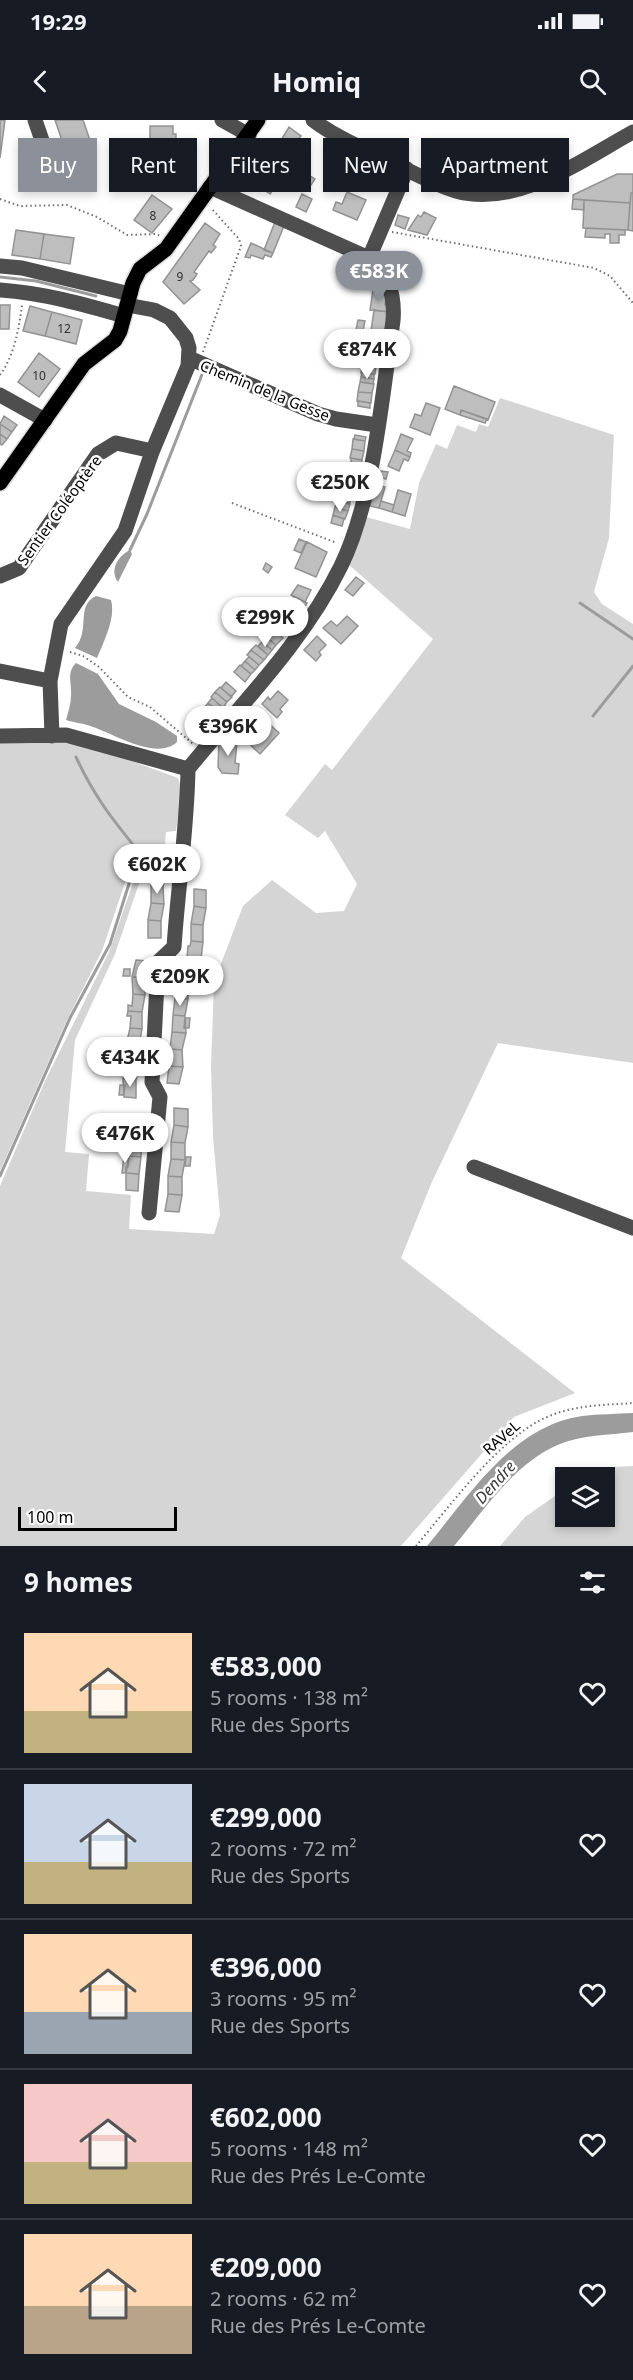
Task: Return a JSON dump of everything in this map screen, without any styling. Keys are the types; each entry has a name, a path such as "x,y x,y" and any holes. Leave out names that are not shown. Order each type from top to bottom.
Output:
{"main road":[{"path":"247,138 258,120"},
{"path":"0,483 84,364 115,340 140,269 166,249 209,188"}],"street":[{"path":"35,120 41,138"},
{"path":"222,120 249,135"},
{"path":"313,120 343,138"},
{"path":"409,170 454,191 486,195 509,192 546,179 633,132"},
{"path":"149,1213 160,1097 152,1082 158,962 174,947 179,868 184,846 188,769 230,723 292,645 316,610 342,564 363,504 394,306 388,283 377,265 369,258 221,192"},
{"path":"369,258 397,192"},
{"path":"0,266 29,269 127,305"},
{"path":"0,290 154,310 170,318 186,338 194,361 183,378 152,452 125,531 61,624 50,681 52,736"},
{"name":"Chemin de la Gesse","path":"194,361 318,414 377,425"},
{"path":"0,395 45,420"},
{"name":"Sentier Coléoptère","path":"0,576 19,568 98,454 116,443 152,452"},
{"path":"0,671 50,681"},
{"path":"0,736 66,735 188,769"},
{"path":"474,1167 633,1228"}],"path":[{"path":"0,199 20,206 67,205 97,217 127,236 155,234 171,241"},
{"path":"194,361 241,246 239,238 208,205 197,205"},
{"path":"380,230 568,261 594,268 610,276 633,303"},
{"path":"0,375 7,366 15,340 23,292"},
{"path":"232,503 348,547"},
{"path":"67,651 83,656 99,667 128,697 158,714 201,753"},
{"name":"RAVeL","path":"416,1546 496,1454 527,1428 547,1416 573,1408 633,1403"}],"shaded area":[{"path":"500,398 614,435 609,538 594,592 602,604 633,624 633,1063 498,1043 431,1184 401,1258 575,1393 514,1417 401,1546 0,1546 0,1186 45,1081 109,952 144,851 134,856 102,951 68,1018 0,1171 0,741 80,742 178,778 182,790 176,831 166,832 164,855 176,855 174,866 146,863 115,954 75,1040 65,1152 89,1154 86,1191 131,1195 129,1229 214,1234 220,1215 213,1137 211,1066 214,982 243,906 272,880 316,913 344,911 357,884 325,831 318,838 285,815 325,764 332,770 433,639 348,564 366,517 410,529 419,483 436,444 447,449 457,425 476,432 479,424 488,427"},
{"path":"633,1466 633,1546 500,1546 525,1517 555,1496 555,1527 615,1527 614,1467"}],"water":[{"path":"130,550 132,554 118,582 114,573 116,564"},
{"path":"96,596 111,600 112,607 108,629 97,658 75,648 82,634 86,606"},
{"path":"76,663 98,674 119,704 156,722 177,736 177,742 169,747 158,749 147,747 90,726 66,720 71,699 70,674"},
{"name":"Dendre","path":"633,1413 633,1432 577,1439 544,1452 528,1463 501,1488 454,1546 427,1546 494,1466 513,1448 534,1434 557,1422 582,1416"}],"building":[{"path":"0,120 5,120 0,158"},
{"path":"55,120 83,120 89,138 61,138"},
{"path":"150,126 173,126 173,134 176,134 176,138 150,138"},
{"path":"289,127 301,136 299,138 282,138"},
{"path":"617,174 633,174 633,193 631,193 630,203 573,199 573,195"},
{"path":"347,192 366,200 357,220 333,210 336,202 342,204"},
{"path":"631,193 633,193 633,231 628,230"},
{"path":"302,194 312,199 306,212 296,207"},
{"path":"152,195 172,209 152,233 134,220"},
{"path":"573,199 584,200 584,210 572,209"},
{"path":"584,200 630,203 628,230 583,228"},
{"path":"424,212 436,218 427,235 408,230 418,215 421,217"},
{"path":"398,215 409,218 405,229 395,225"},
{"path":"275,222 284,226 273,253 264,250"},
{"path":"205,223 220,234 213,245 216,247 211,253 209,251 194,272 197,274 190,281 200,290 184,304 163,282"},
{"path":"586,228 625,230 625,235 619,235 619,243 610,243 610,234 605,234 605,238 585,237"},
{"path":"16,230 44,234 40,259 12,255"},
{"path":"44,234 74,238 70,264 40,259"},
{"path":"251,243 273,253 271,257 265,255 263,259 251,255 250,258 245,257"},
{"path":"360,260 370,265 366,282 355,279"},
{"path":"373,290 387,292 385,305 389,306 389,312 370,310"},
{"path":"0,305 10,305 9,329 0,329"},
{"path":"30,306 52,312 45,336 23,331"},
{"path":"374,310 389,312 384,342 366,339 367,330 371,331"},
{"path":"52,312 82,320 76,344 45,336"},
{"path":"358,320 365,321 362,336 355,335"},
{"path":"39,353 60,369 39,397 18,382"},
{"path":"362,363 376,365 375,374 361,373"},
{"path":"362,373 374,374 374,379 361,377"},
{"path":"361,377 374,379 373,384 360,382"},
{"path":"360,382 374,384 372,393 358,392"},
{"path":"454,386 495,402 488,420 461,410 460,415 445,409"},
{"path":"358,392 372,393 371,403 357,401"},
{"path":"358,401 370,403 370,408 358,406"},
{"path":"426,403 440,408 430,435 410,427 415,414 421,416"},
{"path":"461,410 487,419 485,423 460,415"},
{"path":"4,416 17,425 12,432 0,424"},
{"path":"0,424 12,432 7,439 0,434"},
{"path":"0,434 7,439 2,445 0,444"},
{"path":"401,434 413,439 407,451 411,453 410,457 395,450"},
{"path":"355,435 366,437 365,441 354,439"},
{"path":"353,439 365,441 364,451 352,449"},
{"path":"352,449 364,451 362,460 350,458"},
{"path":"395,450 410,457 408,461 404,459 399,471 388,466"},
{"path":"351,458 362,460 361,465 351,464"},
{"path":"380,471 388,472 386,479 378,477"},
{"path":"344,483 356,487 353,495 341,490"},
{"path":"376,485 385,487 379,508 370,506"},
{"path":"398,490 411,494 405,516 392,512"},
{"path":"342,491 353,494 351,499 340,495"},
{"path":"340,495 351,499 349,504 338,500"},
{"path":"338,500 350,504 348,511 335,507"},
{"path":"381,501 394,505 392,512 379,508"},
{"path":"335,507 348,511 345,519 333,515"},
{"path":"333,515 344,519 342,526 331,523"},
{"path":"299,539 306,542 301,553 294,550"},
{"path":"307,542 327,552 316,577 295,568"},
{"path":"266,563 272,567 268,573 263,569"},
{"path":"356,577 364,583 353,596 345,590"},
{"path":"298,585 311,590 305,602 291,595"},
{"path":"293,596 307,603 302,611 294,607 297,603 291,600"},
{"path":"268,599 291,613 294,607 302,611 291,627 265,612 262,608"},
{"path":"347,616 358,626 341,644 323,628 331,621 337,626"},
{"path":"270,627 283,638 276,645 264,635"},
{"path":"317,636 326,645 319,652 321,655 316,661 304,650"},
{"path":"266,637 276,645 272,650 262,642"},
{"path":"262,642 272,650 268,655 258,646"},
{"path":"256,645 268,655 264,660 251,650"},
{"path":"251,650 264,660 259,665 247,655"},
{"path":"249,657 259,665 255,670 245,661"},
{"path":"245,661 255,670 251,674 241,666"},
{"path":"240,665 251,674 245,682 234,672"},
{"path":"226,682 236,691 231,697 221,688"},
{"path":"220,687 232,697 227,702 215,692"},
{"path":"278,691 288,700 280,709 282,712 277,718 262,704 268,697 270,700"},
{"path":"215,692 227,702 223,708 211,697"},
{"path":"212,698 222,707 219,712 208,703"},
{"path":"208,703 219,712 215,717 204,708"},
{"path":"203,707 215,717 209,723 198,713"},
{"path":"198,713 209,723 204,729 192,719"},
{"path":"247,714 257,722 262,717 279,733 260,754 239,734 236,737 231,731"},
{"path":"193,720 204,729 198,735 188,725"},
{"path":"219,740 237,742 235,763 239,764 238,774 222,773 218,767"},
{"path":"154,869 166,870 163,887 151,886"},
{"path":"151,886 163,887 164,904 151,903"},
{"path":"194,889 206,890 206,908 194,906"},
{"path":"151,903 164,904 161,921 148,920"},
{"path":"194,906 206,908 203,925 191,924"},
{"path":"148,920 161,921 161,938 148,938"},
{"path":"191,924 203,925 203,942 191,941"},
{"path":"191,941 203,942 201,959 187,958"},
{"path":"136,960 148,961 145,978 132,977"},
{"path":"124,969 130,969 130,976 123,976"},
{"path":"132,977 145,978 145,995 133,994"},
{"path":"176,980 188,981 188,999 175,998"},
{"path":"133,994 145,995 142,1012 128,1011 128,1005 132,1006"},
{"path":"175,998 188,999 185,1016 173,1015"},
{"path":"128,1011 142,1012 142,1029 130,1028 131,1016 127,1016"},
{"path":"173,1015 185,1016 186,1033 172,1032"},
{"path":"185,1018 190,1018 189,1028 184,1028"},
{"path":"130,1028 142,1029 139,1046 126,1045"},
{"path":"172,1032 186,1033 182,1050 170,1049"},
{"path":"126,1045 139,1046 139,1063 127,1062"},
{"path":"170,1049 182,1050 183,1067 169,1066"},
{"path":"123,1050 128,1051 127,1061 122,1061"},
{"path":"127,1062 139,1063 136,1080 123,1079"},
{"path":"169,1066 183,1067 179,1084 167,1083"},
{"path":"123,1079 136,1080 136,1098 124,1097"},
{"path":"120,1085 125,1085 124,1095 119,1095"},
{"path":"174,1108 188,1109 188,1127 174,1125"},
{"path":"132,1121 145,1122 142,1140 129,1138"},
{"path":"127,1123 132,1123 131,1133 126,1133"},
{"path":"174,1125 188,1127 185,1143 171,1142"},
{"path":"122,1138 129,1138 129,1156 124,1155"},
{"path":"129,1138 142,1140 141,1157 129,1156"},
{"path":"171,1142 185,1143 185,1160 171,1159"},
{"path":"124,1155 129,1156 128,1167 126,1167 126,1173 122,1173"},
{"path":"129,1156 141,1157 139,1174 126,1173"},
{"path":"186,1157 191,1157 190,1166 185,1166"},
{"path":"171,1159 185,1160 182,1177 168,1176"},
{"path":"126,1173 139,1174 138,1191 126,1190"},
{"path":"168,1176 182,1177 182,1195 168,1194"},
{"path":"168,1194 182,1195 179,1212 165,1211"}],"waterway":[{"path":"0,277 36,281 96,296"},
{"path":"130,550 147,514 203,372"},
{"path":"580,603 633,639"},
{"path":"593,716 633,666"},
{"path":"0,1176 70,1018 110,944 139,852 104,807 76,757"}]}
